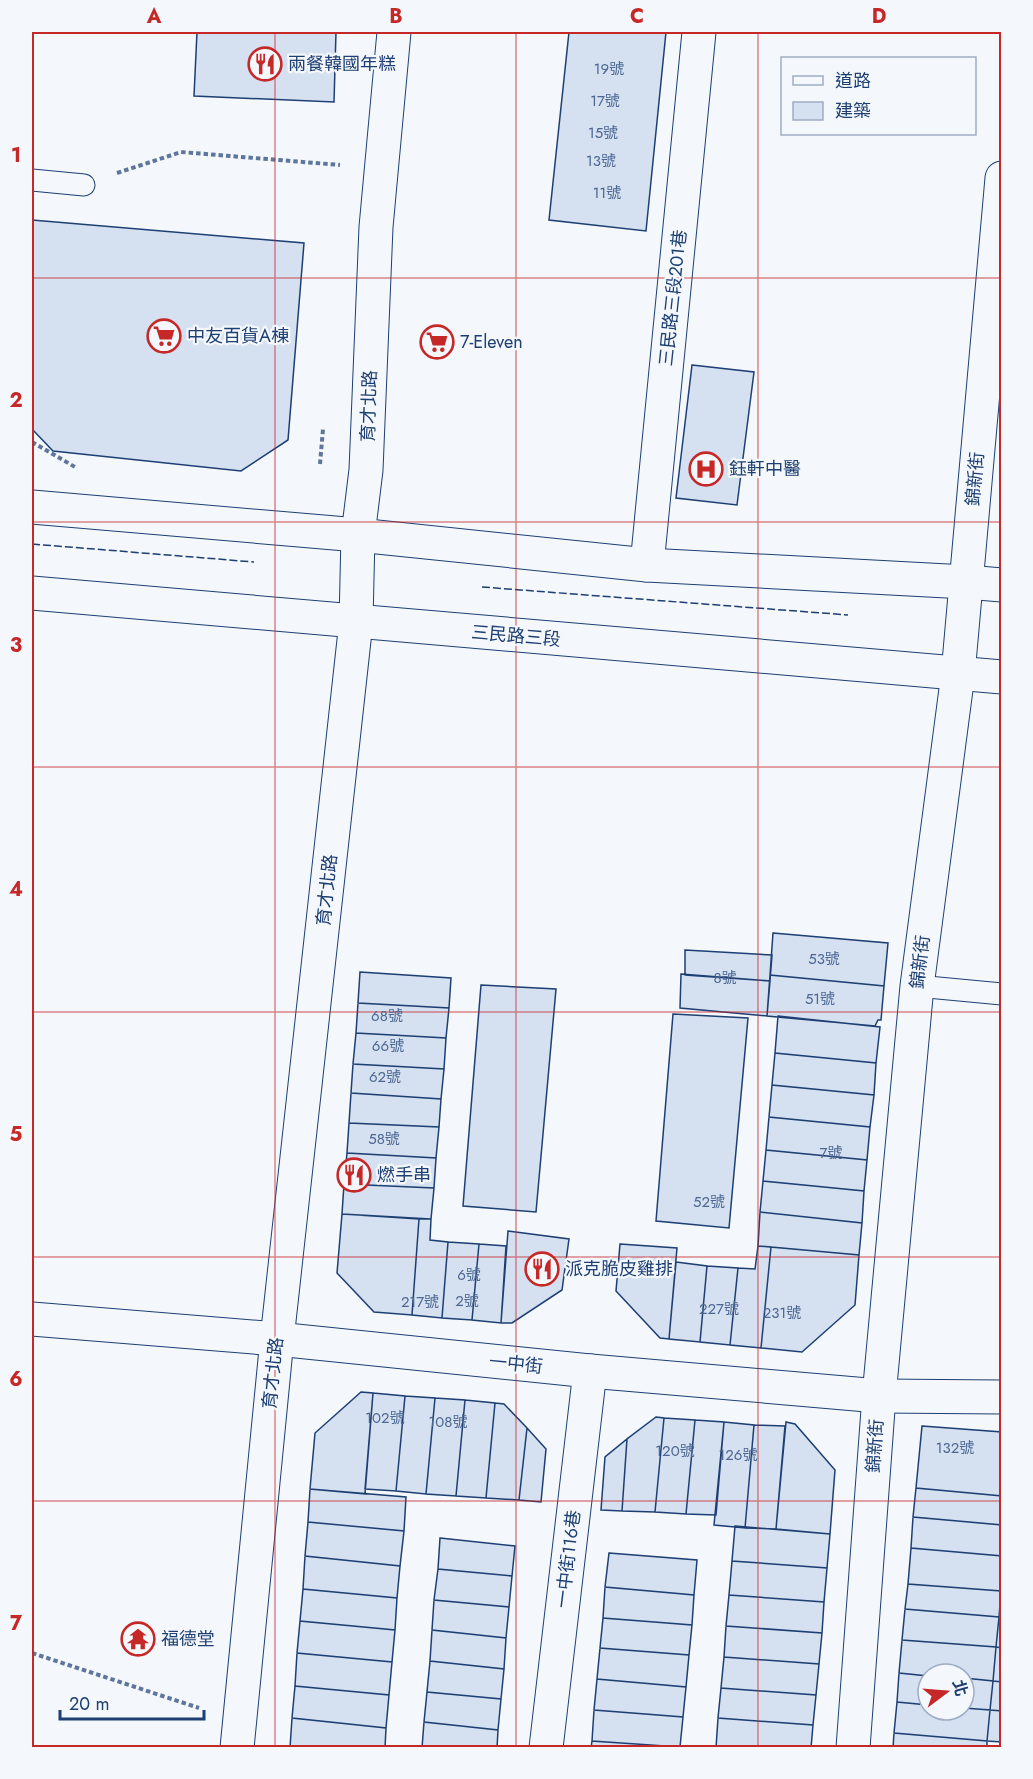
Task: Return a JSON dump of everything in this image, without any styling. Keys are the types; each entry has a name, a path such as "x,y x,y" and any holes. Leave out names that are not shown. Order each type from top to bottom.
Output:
{"street":[{"name":"育才北路","path":"239,1735 277,1339 356,622 358,535 366,470 376,226 394,32"},
{"name":"三民路三段201巷","path":"647,565 699,32"},
{"name":"錦新街","path":"853,1748 879,1396 917,986 958,674 1002,178"},
{"path":"32,507 358,535 647,565 1002,585"},
{"name":"三民路三段","path":"32,593 1002,677"},
{"name":"一中街","path":"32,1319 277,1339 590,1371 879,1396 1002,1397"},
{"name":"一中街116巷","path":"546,1748 590,1371"}],"lane":[{"path":"32,180 84,185"},
{"path":"917,986 1002,994"}],"path":[{"path":"84,185 181,152 344,165"},
{"path":"32,1653 239,1735"}],"building":[{"name":"兩餐韓國年糕","path":"197,32 336,32 334,102 194,96"},
{"path":"569,32 666,32 646,231 549,220"},
{"name":"中友百貨A棟","path":"32,220 304,243 288,440 241,471 53,451 32,429"},
{"path":"692,365 754,372 737,505 676,498"},
{"path":"773,933 888,943 884,986 770,975"},
{"path":"685,950 772,955 770,981 685,975"},
{"path":"360,972 451,978 449,1008 358,1003"},
{"path":"681,974 770,981 767,1016 680,1008"},
{"path":"770,975 884,986 881,1020 878,1020 875,1026 767,1016"},
{"path":"481,985 556,989 536,1212 463,1206"},
{"path":"358,1003 449,1008 446,1038 356,1033"},
{"path":"673,1014 748,1018 729,1228 656,1221"},
{"path":"778,1016 880,1027 876,1063 775,1053"},
{"path":"356,1033 446,1038 444,1069 353,1064"},
{"path":"775,1053 876,1063 874,1095 772,1085"},
{"path":"353,1064 444,1069 441,1099 351,1093"},
{"path":"772,1085 874,1095 870,1127 769,1117"},
{"path":"351,1093 441,1099 439,1127 349,1123"},
{"path":"769,1117 870,1127 867,1160 766,1150"},
{"path":"349,1123 439,1127 436,1158 347,1153"},
{"path":"766,1150 867,1160 864,1191 763,1181"},
{"path":"347,1153 436,1158 434,1188 344,1184"},
{"path":"763,1181 864,1191 862,1223 760,1212"},
{"path":"344,1184 434,1188 431,1219 342,1214"},
{"path":"760,1212 862,1223 859,1255 758,1246"},
{"path":"342,1214 419,1219 412,1315 374,1312 337,1273"},
{"path":"419,1219 431,1219 430,1240 448,1242 442,1318 412,1315"},
{"path":"508,1231 569,1239 562,1290 512,1323 501,1323"},
{"path":"448,1242 479,1244 472,1320 442,1318"},
{"path":"479,1244 506,1246 501,1323 472,1320"},
{"path":"620,1244 677,1248 669,1339 660,1338 616,1291"},
{"path":"758,1246 771,1247 761,1348 730,1345 738,1268 755,1269"},
{"path":"771,1247 859,1255 855,1305 802,1352 761,1348"},
{"path":"676,1262 707,1266 700,1342 669,1339"},
{"path":"707,1266 738,1268 730,1345 700,1342"},
{"path":"361,1392 373,1393 365,1494 310,1489 315,1433"},
{"path":"373,1393 405,1396 396,1491 365,1489"},
{"path":"405,1396 435,1398 426,1494 396,1491"},
{"path":"435,1398 465,1400 456,1496 426,1494"},
{"path":"465,1400 495,1403 486,1498 456,1496"},
{"path":"495,1403 504,1404 527,1428 519,1500 486,1498"},
{"path":"656,1417 664,1418 655,1512 622,1511 627,1439"},
{"path":"664,1418 695,1420 686,1514 655,1512"},
{"path":"695,1420 724,1422 716,1515 686,1514"},
{"path":"724,1422 754,1425 745,1528 714,1525"},
{"path":"786,1422 795,1424 835,1470 830,1534 776,1529"},
{"path":"754,1425 785,1426 776,1529 745,1528"},
{"path":"922,1426 1002,1432 1002,1496 916,1488"},
{"path":"527,1428 546,1449 541,1502 519,1500"},
{"path":"627,1439 622,1511 601,1510 605,1457"},
{"path":"916,1488 1002,1496 1002,1525 913,1517"},
{"path":"310,1489 406,1497 404,1531 308,1522"},
{"path":"913,1517 1002,1525 1002,1556 911,1548"},
{"path":"308,1522 404,1531 400,1566 305,1556"},
{"path":"735,1526 830,1534 827,1568 732,1561"},
{"path":"440,1538 515,1546 512,1576 438,1569"},
{"path":"911,1548 1002,1556 1001,1591 908,1584"},
{"path":"609,1553 697,1560 694,1595 605,1587"},
{"path":"305,1556 400,1566 397,1598 303,1589"},
{"path":"732,1561 827,1568 824,1602 729,1595"},
{"path":"438,1569 512,1576 509,1607 434,1600"},
{"path":"908,1584 1001,1591 999,1617 905,1609"},
{"path":"605,1587 694,1595 692,1625 603,1618"},
{"path":"303,1589 397,1598 395,1630 300,1621"},
{"path":"729,1595 824,1602 822,1633 726,1626"},
{"path":"434,1600 509,1607 506,1638 432,1630"},
{"path":"905,1609 999,1617 996,1647 902,1640"},
{"path":"999,1617 1002,1617 1002,1648 996,1647"},
{"path":"603,1618 692,1625 689,1655 600,1648"},
{"path":"300,1621 395,1630 392,1662 297,1653"},
{"path":"726,1626 822,1633 819,1664 724,1657"},
{"path":"432,1630 506,1638 504,1669 430,1661"},
{"path":"902,1640 996,1647 993,1681 976,1679 976,1662 916,1662 916,1675 899,1673"},
{"path":"996,1647 1002,1648 1002,1682 993,1681"},
{"path":"600,1648 689,1655 686,1687 597,1679"},
{"path":"297,1653 392,1662 389,1695 295,1686"},
{"path":"724,1657 819,1664 816,1695 721,1688"},
{"path":"430,1661 504,1669 501,1699 427,1692"},
{"path":"899,1673 916,1675 916,1704 897,1702"},
{"path":"597,1679 686,1687 683,1717 594,1710"},
{"path":"976,1679 993,1681 990,1710 976,1709"},
{"path":"993,1681 1002,1682 1002,1711 990,1710"},
{"path":"295,1686 389,1695 386,1728 292,1718"},
{"path":"721,1688 816,1695 813,1725 718,1718"},
{"path":"427,1692 501,1699 498,1730 424,1722"},
{"path":"897,1702 916,1704 916,1722 976,1722 976,1709 990,1710 987,1741 894,1733"},
{"path":"594,1710 683,1717 680,1747 592,1741"},
{"path":"990,1710 1002,1711 1002,1742 987,1741"},
{"path":"292,1718 386,1728 385,1748 290,1748"},
{"path":"718,1718 813,1725 811,1748 716,1748"},
{"path":"424,1722 498,1730 497,1748 422,1748"},
{"path":"894,1733 987,1741 987,1748 893,1748"},
{"path":"592,1741 680,1747 591,1748"}],"fence":[{"path":"32,544 254,562"},
{"path":"482,587 848,615"}],"place":[{"name":"兩餐韓國年糕","path":"265,64"},
{"name":"中友百貨A棟","path":"164,336"},
{"name":"7-Eleven","path":"437,342"},
{"name":"鈺軒中醫","path":"706,469"},
{"name":"燃手串","path":"354,1175"},
{"name":"派克脆皮雞排","path":"542,1269"},
{"name":"福德堂","path":"138,1639"}]}
